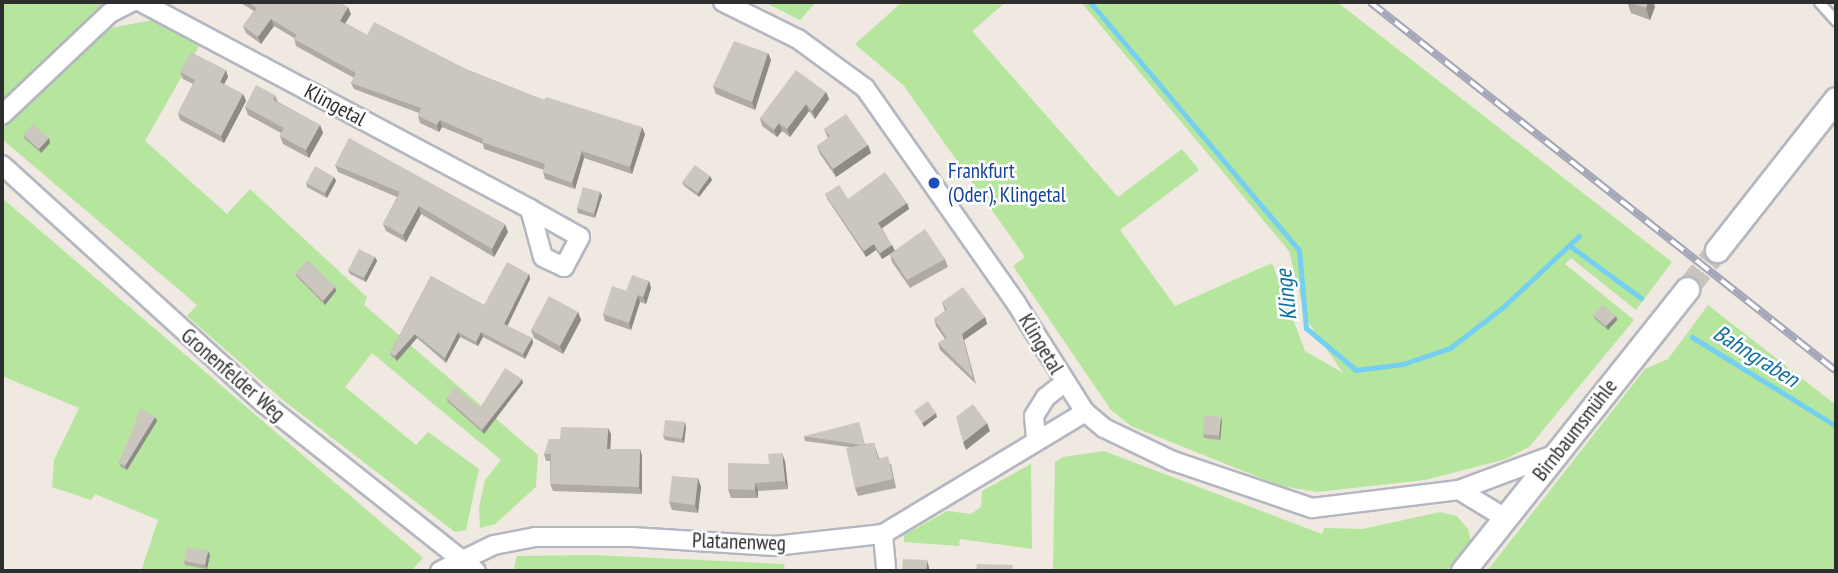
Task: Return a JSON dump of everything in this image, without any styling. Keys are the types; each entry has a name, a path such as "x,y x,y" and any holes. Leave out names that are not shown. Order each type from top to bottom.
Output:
{"main road":[{"path":"1717,250 1836,99"},
{"name":"Birnbaumsmühle","path":"1463,571 1687,289"}],"street":[{"path":"2,115 110,13 132,2"},
{"name":"Klingetal","path":"141,2 530,209"},
{"name":"Klingetal","path":"723,2 798,39 866,88 1008,292 1064,383 1085,412 1104,428 1173,461 1312,508 1460,490 1556,454"},
{"name":"Gronenfelder Weg","path":"2,165 265,404 476,571"},
{"path":"1035,439 1034,416 1046,397 1064,383"},
{"name":"Platanenweg","path":"440,571 460,558 535,537 632,537 774,546 883,534 1035,439 1085,412"},
{"path":"1460,490 1505,518"},
{"path":"883,534 886,571"}],"lane":[{"path":"1819,2 1836,21"}],"green space":[{"path":"2,2 108,2 2,102"},
{"path":"764,2 816,2 800,20"},
{"path":"902,2 1006,2 972,31 1118,197 1182,149 1199,170 1120,230 1175,306 1272,263 1305,351 1343,373 1306,319 1289,251 1081,2 1337,2 1672,262 1636,310 1571,258 1565,264 1634,320 1529,447 1506,459 1425,480 1317,492 1281,486 1131,426 1111,410 1013,266 1025,257 904,86 855,44"},
{"path":"153,20 199,46 145,141 227,214 250,189 367,297 364,305 538,455 536,487 495,524 480,528 479,508 485,480 501,460 372,353 345,387 416,445 428,432 479,469 466,530 455,532 284,401 187,316 197,305 2,139 2,129 105,29"},
{"path":"2,198 423,558 411,571 141,571 158,520 95,494 91,500 52,487 54,460 79,408 2,376"},
{"path":"1708,305 1836,405 1836,571 1487,571 1645,369 1668,359"},
{"path":"1104,451 1322,534 1324,528 1363,529 1440,512 1457,516 1468,529 1471,541 1447,571 1053,571 1055,462 1063,457"},
{"path":"1031,464 1032,549 960,539 959,546 904,542 904,535 947,511 971,514 981,507 982,491"},
{"path":"593,555 784,564 785,571 517,571 514,567 517,556"}],"building":[{"path":"247,2 339,2 348,7 340,21 367,35 374,22 468,70 544,100 546,97 642,127 630,167 582,151 572,183 543,172 545,164 482,142 483,139 440,120 437,125 418,116 421,108 351,83 356,73 294,39 297,35 271,19 258,37 243,26 257,8"},
{"path":"1629,2 1648,2 1646,8"},
{"path":"734,41 768,53 752,102 713,86"},
{"path":"191,52 226,70 220,82 243,94 221,136 178,113 195,80 180,72"},
{"path":"796,70 826,92 812,111 806,104 787,129 779,123 774,130 760,118"},
{"path":"256,85 275,95 273,100 320,125 306,150 280,136 284,128 245,107"},
{"path":"846,114 868,145 833,169 817,146 830,136 824,129"},
{"path":"33,124 49,138 39,149 23,135"},
{"path":"349,138 505,224 492,249 419,206 403,235 383,224 400,192 335,165"},
{"path":"695,165 710,176 698,193 682,182"},
{"path":"315,166 334,177 325,193 306,183"},
{"path":"885,172 907,203 878,223 892,245 880,253 874,244 864,251 825,194 839,185 848,199"},
{"path":"583,187 600,192 594,214 577,208"},
{"path":"925,229 945,259 907,280 890,254"},
{"path":"359,249 375,257 364,278 348,270"},
{"path":"308,260 335,287 323,301 295,273"},
{"path":"507,262 529,274 504,324 532,338 523,354 481,332 476,342 458,332 445,358 415,334 395,356 390,353 431,276 484,305"},
{"path":"632,275 649,281 643,297 638,295 629,323 603,314 612,286 626,291"},
{"path":"963,287 985,317 962,334 973,378 938,343 947,338 934,319 947,310 942,302"},
{"path":"549,296 578,312 560,346 531,330"},
{"path":"1603,304 1616,316 1606,326 1593,315"},
{"path":"505,368 522,379 482,430 446,398 455,387 480,408"},
{"path":"928,401 936,413 922,423 914,411"},
{"path":"973,404 987,423 963,442 956,417"},
{"path":"141,408 155,417 125,466 119,463"},
{"path":"1204,415 1221,417 1219,436 1203,434"},
{"path":"665,420 685,422 682,439 663,436"},
{"path":"859,422 865,444 804,436"},
{"path":"561,427 608,428 607,449 640,449 639,487 550,484 551,454 544,454 549,439 560,439"},
{"path":"874,443 878,459 888,456 893,479 855,488 846,448"},
{"path":"782,453 785,481 755,483 755,490 728,489 728,463 769,464 768,454"},
{"path":"672,476 698,478 695,505 669,502"},
{"path":"187,547 208,551 205,565 184,561"},
{"path":"903,559 927,560 926,571 902,571"},
{"path":"977,564 1013,565 1012,571 976,571"}],"waterway":[{"name":"Klinge","path":"1090,2 1299,250 1306,328 1356,370 1403,364 1450,348 1503,307 1579,236"},
{"name":"Bahngraben","path":"1570,246 1641,298"},
{"name":"Bahngraben","path":"1692,337 1836,426"}],"tunnel":[{"path":"1687,289 1717,250"}],"railway":[{"path":"1370,2 1836,371"}],"place":[{"name":"Frankfurt (Oder), Klingetal","path":"934,183"}]}
